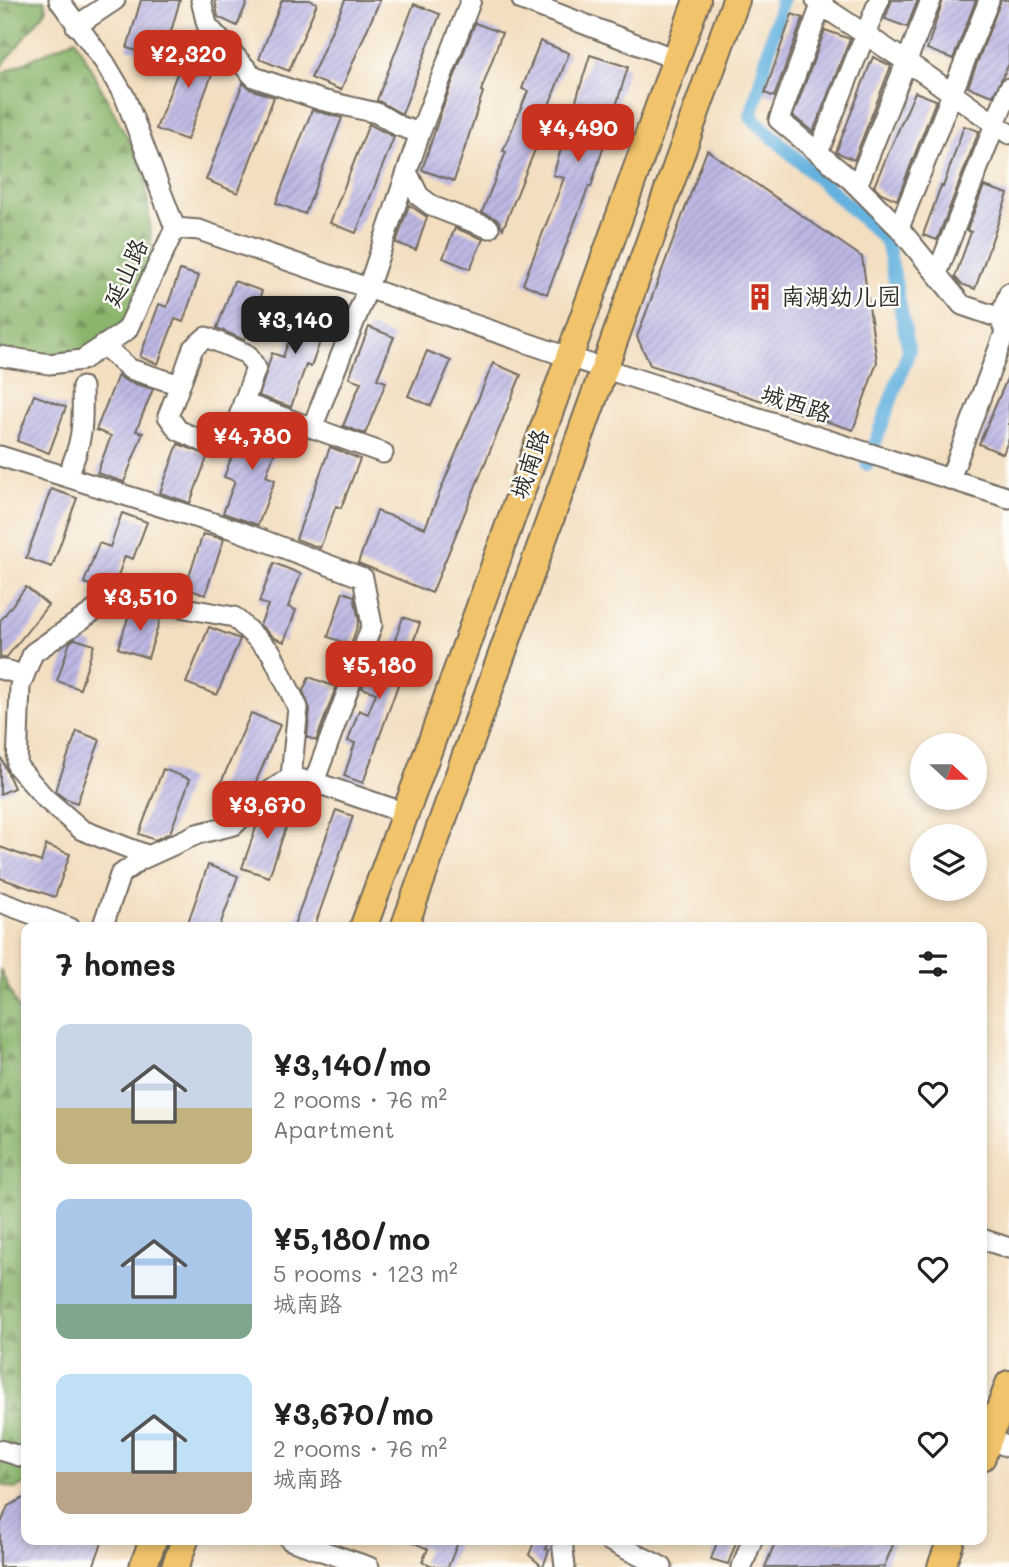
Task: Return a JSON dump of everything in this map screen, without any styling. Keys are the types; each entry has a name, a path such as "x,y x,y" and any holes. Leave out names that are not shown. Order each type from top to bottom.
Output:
{"main road":[{"name":"城南路","path":"365,922 697,0"},
{"name":"城南路","path":"406,922 736,0"},
{"path":"993,1448 1009,1384"},
{"path":"143,1567 151,1545"},
{"path":"175,1567 183,1545"},
{"path":"941,1567 949,1545"}],"street":[{"path":"59,0 105,63 125,97 175,228"},
{"path":"76,26 115,0"},
{"path":"201,0 207,25 254,77 321,100 377,113 399,126 420,133"},
{"path":"312,428 368,288 420,133 471,0"},
{"path":"522,0 676,59"},
{"path":"818,153 879,0"},
{"path":"857,186 931,0"},
{"path":"899,228 989,0"},
{"path":"1002,129 820,2 779,120 857,186 899,228 962,305 1005,319"},
{"path":"937,274 1002,129 1009,88"},
{"path":"407,172 419,196 434,207 489,228"},
{"name":"城西路","path":"175,228 199,230 568,357 1009,498"},
{"name":"延山路","path":"0,356 48,364 82,360 127,330 175,228"},
{"path":"950,479 1005,332 1009,293"},
{"path":"206,337 247,354 256,368 233,433 204,442 178,430 169,416 180,385 194,348 206,337"},
{"path":"103,345 130,369 180,385"},
{"path":"67,477 79,449 83,421 82,387"},
{"path":"243,403 383,453"},
{"path":"0,456 236,530 363,578 372,625 314,782"},
{"path":"149,856 82,830 45,797 17,766 20,686 33,653 104,604 136,598 234,617 271,652 298,708 291,777"},
{"path":"0,668 24,675"},
{"path":"104,922 120,875 149,856 197,834 234,825 264,795 291,777 314,782 405,813"},
{"path":"0,902 54,922"},
{"path":"987,1241 1009,1248"},
{"path":"0,1450 21,1456"},
{"path":"305,1545 369,1567"},
{"path":"563,1545 565,1567"},
{"path":"618,1545 662,1567"},
{"path":"742,1567 750,1545"}],"green space":[{"path":"0,0 44,0 47,9 0,68"},
{"path":"75,39 145,171 154,273 122,335 93,352 27,355 0,349 0,74"},
{"path":"0,969 21,1015 21,1486 15,1489 0,1484"}],"building":[{"path":"141,0 180,0 163,59 127,48"},
{"path":"215,0 248,0 237,26 218,17"},
{"path":"282,0 309,0 317,3 289,71 259,59"},
{"path":"345,0 380,0 341,90 311,78"},
{"path":"892,0 918,0 907,27 885,19"},
{"path":"943,0 976,0 953,59 927,49"},
{"path":"1001,0 1009,0 1009,64 993,96 968,87"},
{"path":"414,4 440,14 402,114 377,100"},
{"path":"792,14 803,18 774,97 765,93"},
{"path":"475,23 502,33 454,181 422,170"},
{"path":"825,30 850,39 813,132 793,116"},
{"path":"190,39 210,46 219,56 187,140 156,129"},
{"path":"540,41 569,53 546,113 549,115 503,229 498,220 482,212 528,91 522,89"},
{"path":"590,55 628,67 591,187 589,186 547,294 523,284 564,178 553,175"},
{"path":"873,57 891,66 854,160 836,152"},
{"path":"243,83 250,89 274,97 238,193 206,180"},
{"path":"915,92 936,100 897,200 881,193 874,186"},
{"path":"312,110 342,118 305,214 276,203"},
{"path":"369,124 394,137 356,233 330,223"},
{"path":"964,126 979,131 937,240 923,235"},
{"name":"南湖幼儿园","path":"707,150 862,257 877,362 853,430 650,365 637,337"},
{"path":"984,186 1008,194 975,289 961,284 955,277 971,232 967,230"},
{"path":"409,205 427,217 416,250 396,243"},
{"path":"455,228 483,239 470,269 443,258"},
{"path":"180,270 199,276 183,322 175,319 158,364 140,357 159,304 167,307"},
{"path":"234,281 262,291 244,340 217,328"},
{"path":"303,301 327,310 330,314 311,367 306,365 291,407 259,396 272,353 283,357"},
{"path":"369,327 394,337 377,379 386,382 365,434 343,426 361,382 349,378"},
{"path":"427,351 451,361 431,406 408,396"},
{"path":"493,363 521,375 432,593 358,563 377,511 425,528"},
{"path":"1009,374 1009,438 1003,454 979,444"},
{"path":"118,375 126,381 153,389 136,431 143,433 124,482 97,473 111,436 96,430"},
{"path":"34,395 66,407 49,453 17,441"},
{"path":"251,419 283,430 266,476 275,480 258,525 223,513 235,481 224,477 236,445 244,438"},
{"path":"178,444 208,455 190,503 160,493"},
{"path":"330,447 360,459 341,508 336,506 320,548 296,539"},
{"path":"51,489 77,498 52,567 26,558"},
{"path":"122,513 147,522 133,559 125,556 113,590 107,591 84,583 99,543 110,547"},
{"path":"203,534 224,539 205,595 185,588"},
{"path":"274,563 301,574 288,607 296,610 284,642 274,638 260,625 268,605 259,602"},
{"path":"26,587 48,605 6,658 0,657 0,621"},
{"path":"343,592 354,596 359,621 351,645 328,637"},
{"path":"130,612 161,616 148,658 118,648"},
{"path":"403,617 420,623 363,783 344,776 355,743 348,741 359,710 368,714 376,693 362,688 373,658 387,663"},
{"path":"209,627 240,639 217,695 186,683"},
{"path":"75,639 94,645 80,689 57,681 70,642"},
{"path":"309,677 336,687 316,741 307,737 310,709 303,691"},
{"path":"251,713 280,725 253,789 238,803 216,794"},
{"path":"77,731 100,740 77,803 55,791"},
{"path":"0,755 14,788 0,794"},
{"path":"163,769 190,779 170,833 155,840 139,834"},
{"path":"271,806 291,813 269,877 242,868 260,816"},
{"path":"336,810 353,816 316,922 295,922"},
{"path":"46,845 70,854 55,897 0,878 0,847 41,862"},
{"path":"208,865 238,876 221,922 188,922"},
{"path":"21,1500 21,1545 101,1545 93,1567 0,1567 0,1526 8,1506"},
{"path":"419,1545 457,1545 448,1567 436,1567 422,1562 428,1549"},
{"path":"533,1545 547,1545 545,1549 549,1550 543,1567 529,1555"},
{"path":"716,1545 735,1545 728,1564 711,1559"},
{"path":"774,1545 893,1545 884,1567 765,1567"}],"waterway":[{"path":"782,0 751,117 887,241 909,351 867,464"}],"place":[{"name":"南湖幼儿园","path":"760,297"}]}
